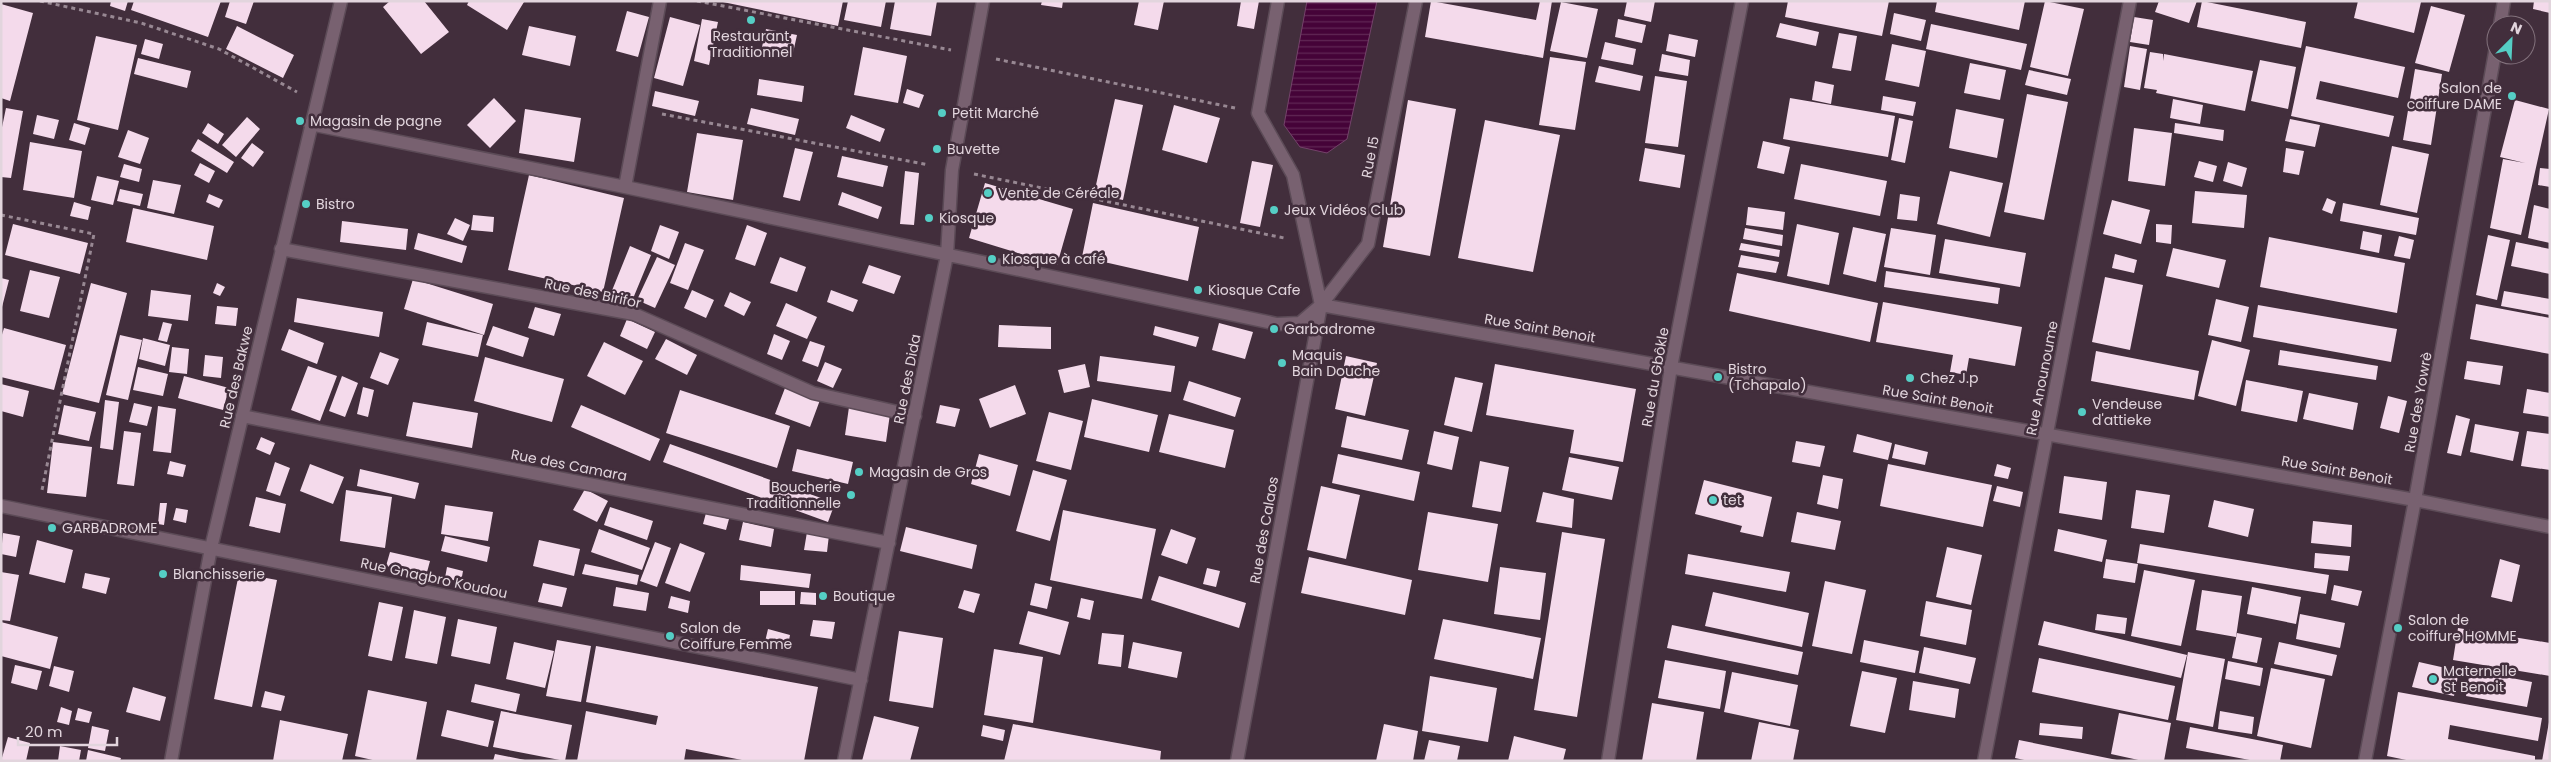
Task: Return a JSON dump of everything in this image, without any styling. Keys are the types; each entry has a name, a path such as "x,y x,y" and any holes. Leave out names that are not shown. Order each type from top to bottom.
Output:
{"street":[{"name":"Rue des Bakwe","path":"170,761 211,548 310,124 341,1"},
{"path":"625,186 660,1"},
{"name":"Rue des Dida","path":"844,761 890,543 947,255 952,170 983,1"},
{"path":"1278,1 1258,113 1292,174 1321,305"},
{"name":"Rue I5","path":"310,124 625,186 1278,324 1300,323 1321,305 1368,244 1416,1"},
{"name":"Rue du Gbôkle","path":"1608,761 1671,367 1742,1"},
{"name":"Rue Anounoume","path":"1984,761 2130,1"},
{"path":"2502,15 2504,1"},
{"name":"Rue des Yowrè","path":"2365,761 2415,500 2493,65"},
{"name":"Rue des Birifor","path":"281,249 634,314 813,393 915,416"},
{"name":"Rue Saint Benoit","path":"1321,305 2415,500 2550,527"},
{"name":"Rue des Calaos","path":"1237,761 1321,305"},
{"name":"Rue des Camara","path":"242,416 890,543"},
{"name":"Rue Gnagbro Koudou","path":"1,506 861,680"}],"path":[{"path":"40,1 141,23 219,49 315,103"},
{"path":"1,215 94,234 37,513"}],"shaded area":[{"path":"1307,1 1377,1 1347,139 1327,153 1300,147 1284,125"}],"building":[{"path":"111,1 128,1 125,11 110,6"},
{"path":"134,1 221,1 208,37 131,10"},
{"path":"230,1 254,1 246,24 225,17"},
{"path":"390,1 424,1 449,32 421,54 383,7"},
{"path":"469,1 524,2 507,30 467,5"},
{"path":"718,1 843,1 838,26"},
{"path":"848,1 886,1 881,27 844,20"},
{"path":"895,1 937,1 931,36 890,29"},
{"path":"1042,1 1063,1 1062,8 1041,5"},
{"path":"1139,1 1164,1 1158,30 1134,25"},
{"path":"1241,1 1259,1 1254,29 1237,26"},
{"path":"1431,1 1536,20 1540,1 1552,1 1543,58 1425,37"},
{"path":"1627,1 1655,1 1651,22 1624,16"},
{"path":"1788,1 1889,1 1882,36 1785,17"},
{"path":"1937,1 2025,1 2019,30 1935,12"},
{"path":"2045,1 2084,9 2068,76 2030,67"},
{"path":"2159,1 2197,1 2189,23 2155,12"},
{"path":"2202,1 2306,22 2301,48 2197,27"},
{"path":"2358,1 2421,2 2414,33 2354,18"},
{"path":"2534,1 2550,1 2550,13 2533,9"},
{"path":"1561,2 1598,9 1587,58 1550,51"},
{"path":"1,4 33,13 10,101 1,98"},
{"path":"2431,6 2465,15 2449,72 2415,63"},
{"path":"627,11 649,17 638,57 616,51"},
{"path":"1894,13 1926,20 1921,41 1890,34"},
{"path":"670,17 700,25 683,86 654,78"},
{"path":"2134,17 2153,20 2149,45 2130,42"},
{"path":"702,19 718,22 709,65 694,61"},
{"path":"1618,19 1646,25 1642,43 1615,37"},
{"path":"1780,23 1819,32 1816,46 1776,37"},
{"path":"1931,24 2027,44 2021,70 1926,49"},
{"path":"237,26 294,55 283,78 226,49"},
{"path":"529,26 576,36 570,66 522,55"},
{"path":"766,29 797,35 793,53 762,47"},
{"path":"1839,33 1857,36 1851,71 1832,68"},
{"path":"1669,34 1698,40 1695,57 1666,51"},
{"path":"96,36 137,45 118,130 77,120"},
{"path":"145,39 163,44 159,59 141,54"},
{"path":"1605,42 1636,49 1633,65 1601,59"},
{"path":"1892,44 1926,51 1919,87 1885,80"},
{"path":"2130,46 2147,49 2140,90 2124,87"},
{"path":"2306,46 2405,67 2398,98 2320,81 2316,99 2394,116 2389,137 2291,116"},
{"path":"863,47 907,56 898,103 854,95"},
{"path":"2150,52 2163,54 2163,61 2164,54 2253,71 2245,111 2156,93 2157,90 2144,88"},
{"path":"1662,54 1690,60 1688,76 1659,71"},
{"path":"1550,57 1586,62 1575,130 1539,125"},
{"path":"138,58 191,71 187,88 134,74"},
{"path":"2260,60 2296,67 2288,109 2251,101"},
{"path":"1970,63 2006,70 2000,100 1964,93"},
{"path":"1599,66 1643,76 1640,91 1595,82"},
{"path":"2415,69 2442,74 2431,145 2403,140"},
{"path":"2029,70 2071,79 2067,95 2025,85"},
{"path":"1655,76 1687,81 1678,147 1645,143"},
{"path":"759,79 804,86 802,102 757,95"},
{"path":"1815,81 1834,85 1831,104 1812,100"},
{"path":"907,89 924,95 919,108 903,103"},
{"path":"655,91 699,101 695,116 652,106"},
{"path":"2027,94 2068,102 2044,220 2004,212"},
{"path":"1883,96 1916,102 1913,116 1881,110"},
{"path":"494,98 516,121 490,148 467,125"},
{"path":"1790,98 1895,116 1888,157 1783,139"},
{"path":"1115,99 1143,105 1123,200 1094,194"},
{"path":"2173,99 2203,105 2200,124 2170,118"},
{"path":"1408,100 1456,109 1430,256 1383,247"},
{"path":"2515,100 2549,109 2521,235 2490,228 2503,159 2525,163 2500,157"},
{"path":"1174,105 1220,118 1207,163 1162,150"},
{"path":"6,108 23,111 11,178 1,177 1,132"},
{"path":"751,108 799,119 795,135 747,124"},
{"path":"525,109 581,118 574,162 519,153"},
{"path":"1956,109 2004,119 1997,158 1949,148"},
{"path":"37,115 59,120 54,139 33,134"},
{"path":"851,115 885,129 880,142 846,128"},
{"path":"247,117 260,129 236,157 222,145"},
{"path":"1899,118 1913,121 1905,163 1891,160"},
{"path":"2290,119 2320,125 2315,147 2285,141"},
{"path":"1485,120 1560,135 1533,272 1458,258"},
{"path":"74,123 90,128 85,145 69,140"},
{"path":"208,123 224,134 218,144 202,133"},
{"path":"2175,123 2224,130 2223,141 2174,133"},
{"path":"2134,128 2172,133 2165,186 2128,181"},
{"path":"128,130 149,138 140,164 118,157"},
{"path":"697,133 743,140 733,200 687,192"},
{"path":"198,139 234,162 227,173 191,151"},
{"path":"1763,141 1790,147 1784,174 1757,168"},
{"path":"30,142 82,151 74,198 23,190"},
{"path":"252,143 264,152 253,167 241,158"},
{"path":"2392,146 2429,154 2417,213 2380,205"},
{"path":"795,148 813,152 800,201 783,197"},
{"path":"1645,148 1685,155 1680,188 1639,181"},
{"path":"2286,148 2304,151 2299,175 2283,172"},
{"path":"842,156 888,166 883,187 837,177"},
{"path":"1252,161 1273,165 1260,227 1240,223"},
{"path":"2199,161 2217,166 2213,182 2194,177"},
{"path":"2228,162 2247,168 2242,187 2223,181"},
{"path":"200,163 215,171 209,183 194,175"},
{"path":"124,164 142,169 139,182 120,177"},
{"path":"1801,164 1887,181 1880,216 1794,199"},
{"path":"2540,168 2550,169 2550,187 2538,185"},
{"path":"905,171 919,173 914,225 900,224"},
{"path":"1950,171 2003,183 1990,237 1937,224"},
{"path":"529,175 624,198 603,292 508,270"},
{"path":"97,176 119,181 113,205 91,200"},
{"path":"153,180 181,185 174,214 147,208"},
{"path":"985,183 1073,209 1057,265 969,238"},
{"path":"120,189 143,194 140,206 117,201"},
{"path":"2195,191 2247,195 2244,228 2192,223"},
{"path":"842,192 882,207 878,219 838,205"},
{"path":"209,194 223,200 219,208 206,202"},
{"path":"1900,194 1920,197 1917,221 1897,219"},
{"path":"2327,198 2336,202 2332,214 2322,210"},
{"path":"2112,200 2150,210 2141,244 2103,234"},
{"path":"74,202 91,207 88,220 70,216"},
{"path":"1093,203 1199,227 1188,281 1082,257"},
{"path":"2343,203 2419,218 2416,235 2340,221"},
{"path":"2534,205 2550,209 2550,243 2528,238"},
{"path":"1748,207 1785,212 1783,230 1746,225"},
{"path":"133,208 214,226 207,260 126,242"},
{"path":"473,215 494,217 493,232 471,230"},
{"path":"455,218 470,225 463,241 447,234"},
{"path":"342,221 408,229 406,250 340,242"},
{"path":"13,224 88,243 80,274 5,255"},
{"path":"1797,224 1839,233 1829,285 1787,276"},
{"path":"2156,224 2172,225 2171,244 2156,242"},
{"path":"660,225 679,232 669,259 651,251"},
{"path":"747,225 767,233 755,266 735,259"},
{"path":"1853,227 1886,234 1876,282 1843,274"},
{"path":"1745,228 1783,235 1782,246 1743,239"},
{"path":"1891,228 1936,235 1930,275 1884,267"},
{"path":"2363,231 2382,235 2379,253 2360,249"},
{"path":"418,233 467,246 462,263 414,249"},
{"path":"2488,235 2510,240 2497,300 2476,295"},
{"path":"2399,236 2414,240 2410,259 2394,256"},
{"path":"2269,237 2405,263 2397,313 2260,287"},
{"path":"1945,239 2026,253 2020,287 1939,273"},
{"path":"2516,242 2550,249 2550,274 2511,266"},
{"path":"685,243 704,250 688,290 670,283"},
{"path":"1741,243 1780,250 1779,257 1739,250"},
{"path":"630,246 651,255 632,301 611,293"},
{"path":"2173,248 2226,260 2219,288 2166,276"},
{"path":"2115,254 2137,260 2134,273 2112,268"},
{"path":"1741,255 1779,262 1776,273 1738,267"},
{"path":"657,257 675,265 655,308 637,300"},
{"path":"780,257 806,267 797,292 770,283"},
{"path":"869,265 901,276 894,294 862,283"},
{"path":"30,270 60,277 49,318 20,311"},
{"path":"1886,271 2000,288 1998,304 1884,287"},
{"path":"1737,273 1878,303 1870,342 1729,311"},
{"path":"2105,277 2143,285 2130,350 2092,342"},
{"path":"1,278 9,280 2,307 1,307"},
{"path":"413,279 493,304 484,335 404,309"},
{"path":"91,283 127,293 99,403 62,394"},
{"path":"217,283 225,287 220,296 213,293"},
{"path":"151,290 191,295 188,321 148,316"},
{"path":"692,290 714,300 706,318 684,308"},
{"path":"831,290 858,300 853,312 827,302"},
{"path":"2504,291 2550,299 2550,315 2501,306"},
{"path":"730,292 751,302 744,316 724,306"},
{"path":"297,298 383,312 379,337 294,322"},
{"path":"2216,299 2249,307 2241,342 2208,335"},
{"path":"1883,302 2022,327 2015,366 1969,358 1966,375 1950,372 1953,355 1876,342"},
{"path":"786,303 817,317 807,339 776,326"},
{"path":"2476,304 2550,318 2550,354 2470,339"},
{"path":"2258,305 2397,329 2391,362 2253,337"},
{"path":"217,306 238,308 236,326 215,324"},
{"path":"535,307 561,314 554,336 528,328"},
{"path":"627,319 655,332 647,349 620,336"},
{"path":"163,322 172,324 167,342 158,340"},
{"path":"427,322 483,335 478,357 422,345"},
{"path":"1219,323 1253,332 1245,359 1212,350"},
{"path":"999,325 1051,327 1051,349 998,347"},
{"path":"493,326 529,338 523,357 486,345"},
{"path":"1155,326 1199,337 1196,347 1153,335"},
{"path":"4,328 66,345 54,390 1,377 1,338"},
{"path":"289,329 324,343 317,364 281,350"},
{"path":"774,334 790,341 782,360 767,354"},
{"path":"120,335 142,340 128,400 106,395"},
{"path":"143,338 170,345 165,366 139,359"},
{"path":"666,339 697,355 687,375 655,359"},
{"path":"2212,340 2250,350 2236,406 2198,396"},
{"path":"810,341 825,346 818,367 802,361"},
{"path":"604,342 643,361 625,395 587,376"},
{"path":"172,347 189,349 187,374 169,372"},
{"path":"2280,350 2378,366 2376,380 2278,365"},
{"path":"2096,351 2199,371 2194,400 2091,381"},
{"path":"380,352 399,359 388,385 370,378"},
{"path":"205,355 223,357 221,378 203,376"},
{"path":"1100,356 1175,366 1171,392 1097,381"},
{"path":"1346,356 1377,363 1365,416 1335,409"},
{"path":"485,357 564,379 552,422 474,401"},
{"path":"2467,361 2503,366 2500,385 2464,379"},
{"path":"825,362 842,369 833,388 817,381"},
{"path":"1085,364 1090,387 1064,393 1058,370"},
{"path":"1495,364 1636,389 1623,462 1570,453 1574,430 1486,415"},
{"path":"308,366 337,376 320,421 291,410"},
{"path":"138,367 168,374 163,396 133,390"},
{"path":"184,376 229,388 223,410 178,398"},
{"path":"342,376 358,383 345,417 329,411"},
{"path":"1455,377 1483,383 1472,432 1444,425"},
{"path":"2246,380 2303,391 2297,422 2241,411"},
{"path":"1189,381 1241,398 1235,417 1183,400"},
{"path":"1,384 29,391 23,417 1,411"},
{"path":"1015,385 1026,414 990,428 979,399"},
{"path":"363,387 374,390 368,417 357,414"},
{"path":"785,388 820,400 810,427 775,414"},
{"path":"2527,389 2550,393 2550,417 2523,413"},
{"path":"680,390 790,426 777,468 666,433"},
{"path":"2309,393 2358,403 2353,430 2303,419"},
{"path":"2388,396 2407,401 2399,433 2380,428"},
{"path":"1092,399 1158,415 1149,452 1084,437"},
{"path":"105,400 119,402 113,450 100,448"},
{"path":"413,402 478,413 472,448 406,436"},
{"path":"134,403 152,407 147,426 129,422"},
{"path":"64,405 96,412 89,441 58,434"},
{"path":"581,405 660,439 650,461 571,427"},
{"path":"940,405 960,409 955,427 936,423"},
{"path":"158,406 176,409 171,453 153,451"},
{"path":"849,407 890,414 886,442 845,435"},
{"path":"1049,412 1083,421 1071,470 1036,461"},
{"path":"1169,414 1234,430 1225,468 1159,452"},
{"path":"2456,415 2470,419 2461,456 2447,453"},
{"path":"1347,416 1409,430 1402,460 1341,447"},
{"path":"2475,424 2519,432 2513,461 2470,452"},
{"path":"124,431 141,433 134,486 117,484"},
{"path":"1434,431 1459,437 1452,470 1427,464"},
{"path":"2527,431 2550,434 2550,470 2521,466"},
{"path":"1857,434 1892,443 1888,460 1853,452"},
{"path":"261,437 275,443 270,455 256,449"},
{"path":"1796,441 1825,446 1820,467 1792,462"},
{"path":"53,442 92,447 86,497 47,493"},
{"path":"670,444 835,503 828,522 663,462"},
{"path":"1895,444 1928,452 1925,465 1892,458"},
{"path":"797,449 853,462 848,484 792,471"},
{"path":"979,454 1018,465 1010,496 971,484"},
{"path":"1338,454 1420,472 1414,501 1332,483"},
{"path":"1569,457 1619,467 1612,500 1562,490"},
{"path":"170,461 186,465 183,477 167,474"},
{"path":"1480,461 1509,467 1501,512 1472,507"},
{"path":"275,462 290,468 280,496 266,491"},
{"path":"310,464 344,477 333,504 300,491"},
{"path":"1888,464 1992,485 1983,527 1880,506"},
{"path":"1997,464 2011,468 2008,479 1994,476"},
{"path":"360,469 419,483 415,499 357,486"},
{"path":"1033,470 1067,480 1050,541 1016,531"},
{"path":"1823,475 1843,479 1838,509 1817,504"},
{"path":"2064,476 2107,482 2102,520 2059,513"},
{"path":"1704,480 1772,497 1763,537 1740,532 1742,526 1695,514"},
{"path":"1321,486 1360,495 1346,559 1307,550"},
{"path":"1997,486 2023,492 2020,507 1993,501"},
{"path":"585,489 608,501 597,522 573,510"},
{"path":"346,490 392,497 385,548 340,541"},
{"path":"2136,490 2170,495 2164,533 2131,528"},
{"path":"1543,492 1574,499 1572,528 1536,522"},
{"path":"256,497 286,504 280,533 249,526"},
{"path":"2214,500 2254,509 2248,537 2208,527"},
{"path":"160,503 167,503 164,525 158,524"},
{"path":"445,505 493,512 488,541 441,534"},
{"path":"610,507 653,521 647,540 604,525"},
{"path":"176,508 188,510 186,523 173,520"},
{"path":"1063,510 1156,529 1142,599 1050,580"},
{"path":"1428,512 1498,524 1488,582 1418,570"},
{"path":"1797,512 1841,521 1835,550 1791,542"},
{"path":"706,513 729,519 726,530 703,524"},
{"path":"2313,521 2352,525 2351,547 2311,543"},
{"path":"743,522 774,529 771,547 739,540"},
{"path":"906,527 977,545 972,569 900,551"},
{"path":"599,529 650,548 642,570 591,552"},
{"path":"1171,529 1196,538 1187,564 1161,555"},
{"path":"2058,529 2107,540 2102,562 2054,551"},
{"path":"807,532 829,535 827,552 804,550"},
{"path":"1562,532 1605,539 1577,717 1534,710"},
{"path":"3,533 20,536 16,557 1,554"},
{"path":"445,536 490,547 487,562 441,551"},
{"path":"37,540 73,550 65,583 29,574"},
{"path":"539,540 580,549 574,576 533,566"},
{"path":"655,542 671,548 657,587 640,581"},
{"path":"680,543 705,553 690,592 665,583"},
{"path":"2140,544 2329,575 2326,594 2137,563"},
{"path":"1947,547 1982,555 1971,605 1936,597"},
{"path":"390,552 430,561 426,576 386,566"},
{"path":"2315,553 2350,556 2348,571 2314,568"},
{"path":"1688,554 1790,572 1786,592 1685,574"},
{"path":"1309,557 1412,580 1405,615 1301,593"},
{"path":"2106,559 2138,564 2135,583 2103,578"},
{"path":"2500,559 2520,565 2512,602 2491,597"},
{"path":"585,564 639,575 637,585 582,574"},
{"path":"741,565 811,574 809,588 740,580"},
{"path":"447,567 463,571 461,582 445,578"},
{"path":"1500,567 1546,573 1540,620 1494,614"},
{"path":"1207,568 1220,571 1216,587 1203,584"},
{"path":"2144,570 2195,580 2181,646 2131,636"},
{"path":"1,572 19,575 10,621 1,620"},
{"path":"85,573 110,578 106,594 82,588"},
{"path":"239,573 277,580 252,707 214,699"},
{"path":"1159,576 1246,603 1239,628 1151,600"},
{"path":"1825,581 1866,590 1852,654 1812,646"},
{"path":"543,583 567,588 562,607 538,602"},
{"path":"1035,583 1052,587 1047,609 1030,605"},
{"path":"2334,585 2362,591 2358,606 2331,600"},
{"path":"616,587 649,593 646,611 613,606"},
{"path":"2252,587 2301,597 2296,624 2247,614"},
{"path":"964,590 980,594 974,613 958,608"},
{"path":"2202,590 2242,596 2236,637 2196,630"},
{"path":"760,591 795,591 795,605 760,605"},
{"path":"801,592 816,593 816,605 800,604"},
{"path":"1713,592 1809,613 1802,647 1705,626"},
{"path":"671,596 690,601 688,613 668,608"},
{"path":"1081,598 1094,601 1090,620 1077,617"},
{"path":"1926,601 1972,610 1966,645 1920,636"},
{"path":"379,602 403,607 392,661 368,656"},
{"path":"414,610 446,617 437,664 405,658"},
{"path":"1028,611 1069,622 1060,655 1019,644"},
{"path":"2097,614 2127,618 2125,634 2095,630"},
{"path":"2300,614 2345,623 2340,648 2296,639"},
{"path":"458,619 497,627 490,664 451,656"},
{"path":"1443,619 1541,638 1533,679 1434,659"},
{"path":"813,620 835,622 832,639 810,636"},
{"path":"2044,621 2187,655 2181,678 2038,645"},
{"path":"1,622 58,637 50,669 1,656"},
{"path":"1672,625 1803,652 1798,675 1667,648"},
{"path":"2458,628 2550,643 2550,676 2453,660"},
{"path":"768,629 790,635 787,651 764,646"},
{"path":"899,631 943,638 933,708 889,701"},
{"path":"1102,633 1124,635 1121,667 1098,664"},
{"path":"2237,633 2262,638 2257,663 2232,658"},
{"path":"557,640 591,646 581,702 546,696"},
{"path":"1864,640 1919,651 1915,673 1860,662"},
{"path":"514,642 554,651 545,688 506,679"},
{"path":"1133,642 1182,652 1177,678 1128,668"},
{"path":"2279,642 2337,655 2332,676 2274,664"},
{"path":"596,646 818,687 804,761 747,761 686,749 684,761 577,761 586,711 656,725 658,716 586,702"},
{"path":"1924,647 1976,658 1970,684 1919,673"},
{"path":"994,649 1043,657 1033,723 984,715"},
{"path":"2188,652 2225,659 2213,727 2176,720"},
{"path":"2039,658 2175,686 2168,720 2032,692"},
{"path":"1665,660 1726,671 1720,709 1658,698"},
{"path":"2228,661 2263,668 2260,686 2225,679"},
{"path":"2419,662 2459,671 2454,696 2412,687"},
{"path":"15,665 42,671 37,690 11,683"},
{"path":"54,666 74,671 69,692 49,686"},
{"path":"2271,668 2325,679 2311,748 2257,736"},
{"path":"2470,670 2532,682 2527,707 2466,696"},
{"path":"1862,671 1897,678 1885,733 1850,726"},
{"path":"1732,672 1798,685 1790,726 1724,712"},
{"path":"1430,676 1497,688 1488,742 1422,731"},
{"path":"1913,681 1959,689 1955,718 1909,710"},
{"path":"475,684 520,694 516,712 471,702"},
{"path":"133,687 166,697 160,721 126,712"},
{"path":"368,690 427,702 416,761 377,761 355,756"},
{"path":"265,691 285,696 281,711 261,707"},
{"path":"2398,692 2542,718 2538,741 2450,725 2448,739 2535,756 2535,761 2411,761 2387,756"},
{"path":"1652,703 1704,712 1696,761 1642,761"},
{"path":"61,707 72,711 69,725 57,722"},
{"path":"78,708 92,712 89,723 75,720"},
{"path":"447,710 494,721 488,747 441,736"},
{"path":"501,711 572,725 565,761 493,747"},
{"path":"2220,711 2254,717 2252,734 2218,729"},
{"path":"2119,713 2171,723 2164,761 2143,761 2111,754"},
{"path":"874,716 919,727 910,761 862,761"},
{"path":"280,720 348,734 342,761 273,761"},
{"path":"1759,722 1799,730 1793,761 1751,761"},
{"path":"2549,722 2550,761 2542,761"},
{"path":"2040,723 2083,727 2082,739 2039,735"},
{"path":"1013,724 1161,751 1160,761 1004,761"},
{"path":"1384,724 1418,731 1413,761 1376,761"},
{"path":"983,725 1005,730 1003,741 981,736"},
{"path":"92,726 109,730 105,751 88,748"},
{"path":"2190,727 2283,745 2280,761 2255,761 2186,748"},
{"path":"1514,736 1566,749 1563,761 1508,761"},
{"path":"8,737 30,743 26,761 1,761"},
{"path":"1429,740 1460,746 1457,761 1424,761"},
{"path":"2019,740 2117,761 2029,761 2015,758"},
{"path":"60,746 81,750 79,761 58,761"},
{"path":"88,750 121,758 120,761 86,761"},
{"path":"495,754 525,760 525,761 493,761"}],"place":[{"name":"Restaurant Traditionnel","path":"751,20"},
{"name":"Salon de coiffure DAME","path":"2512,96"},
{"name":"Petit Marché","path":"942,113"},
{"name":"Magasin de pagne","path":"300,121"},
{"name":"Buvette","path":"937,149"},
{"name":"Vente de Céréale","path":"988,193"},
{"name":"Bistro","path":"306,204"},
{"name":"Jeux Vidéos Club","path":"1274,210"},
{"name":"Kiosque","path":"929,218"},
{"name":"Kiosque à café","path":"992,259"},
{"name":"Kiosque Cafe","path":"1198,290"},
{"name":"Garbadrome","path":"1274,329"},
{"name":"Maquis Bain Douche","path":"1282,363"},
{"name":"Bistro (Tchapalo)","path":"1718,377"},
{"name":"Chez J.p","path":"1910,378"},
{"name":"Vendeuse d'attieke","path":"2082,412"},
{"name":"Magasin de Gros","path":"859,472"},
{"name":"Boucherie Traditionnelle","path":"851,495"},
{"name":"tet","path":"1713,500"},
{"name":"GARBADROME","path":"52,528"},
{"name":"Blanchisserie","path":"163,574"},
{"name":"Boutique","path":"823,596"},
{"name":"Salon de coiffure HOMME","path":"2398,628"},
{"name":"Salon de Coiffure Femme","path":"670,636"},
{"name":"Maternelle St Benoit","path":"2433,679"}]}
